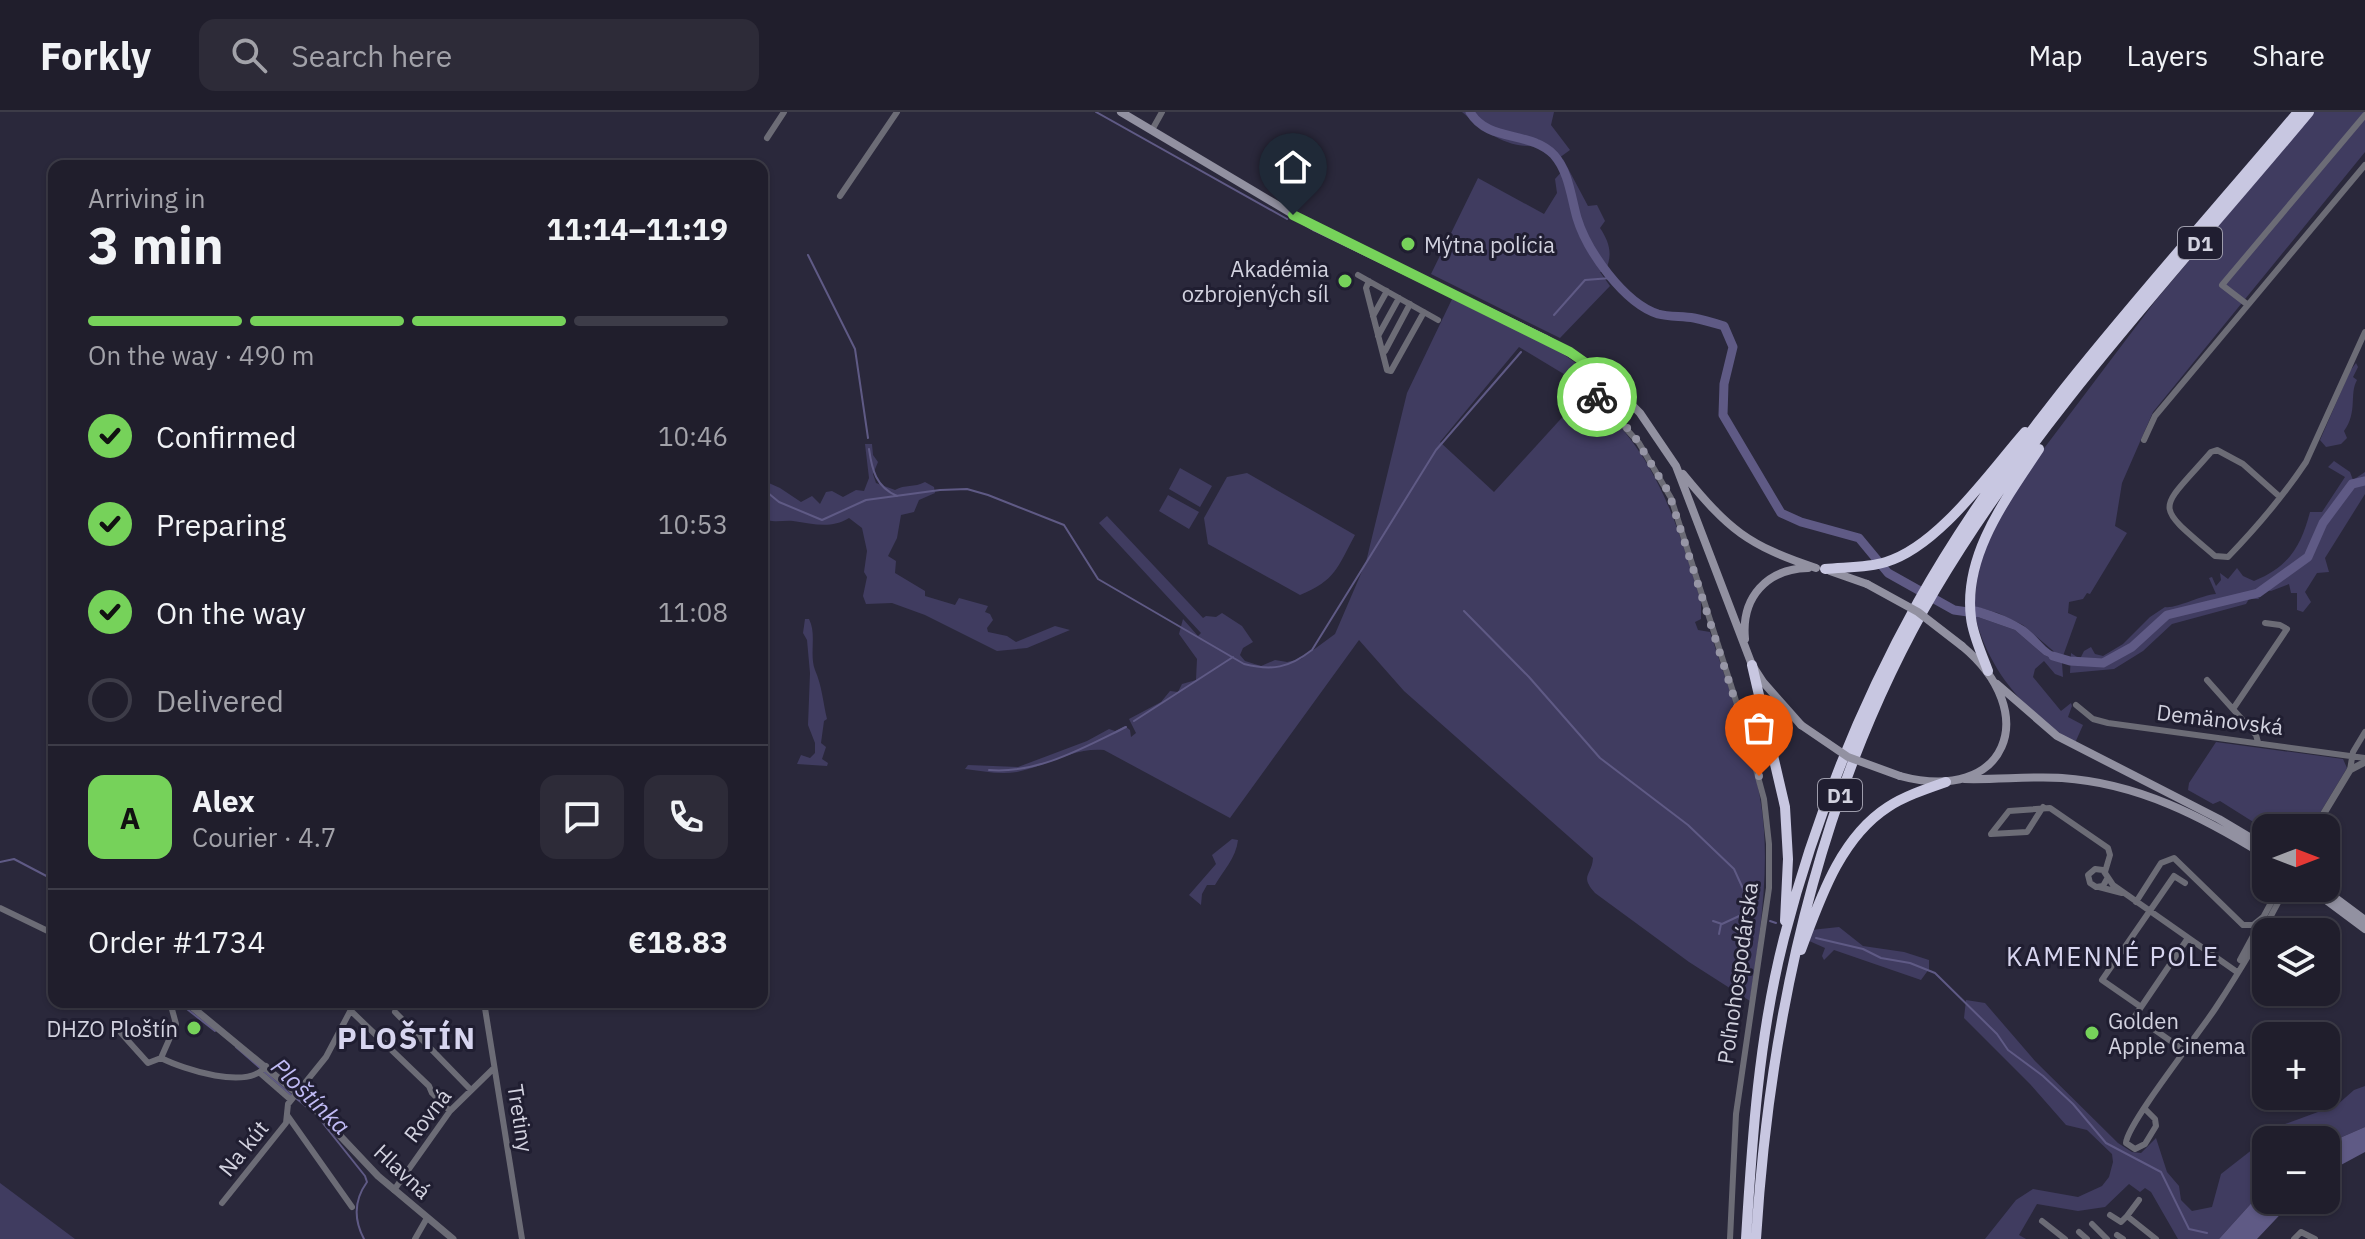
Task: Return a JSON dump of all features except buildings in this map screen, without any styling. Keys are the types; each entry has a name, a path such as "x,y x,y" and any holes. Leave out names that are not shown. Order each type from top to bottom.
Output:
{"highway":[{"name":"D1","path":"1746,1239 1762,1056 1784,939 1833,784 1867,703 1973,515 2048,412 2298,112"},
{"name":"D1","path":"1932,587 2089,374 2309,112"},
{"path":"1988,671 1975,636 1970,588 1977,560 2002,506 2089,374"},
{"path":"1820,568 1882,564 1908,552 1946,521 2031,426 2048,412"},
{"name":"D1","path":"1756,1239 1760,1170 1785,996 1818,858 1842,789 1922,603"},
{"path":"1752,665 1785,807 1788,868 1784,939"},
{"path":"1785,996 1818,906 1853,839 1886,808 1946,782"}],"main road":[{"path":"1121,112 1280,208 1345,243 1544,338 1594,369 1640,413 1676,466 1732,530 1768,551 1867,584 1918,612 1962,646 1997,684 2057,736 2252,840"},
{"path":"1676,466 1697,512 1752,665 1801,725 1848,757 1900,776 1946,782 1964,779 2080,779 2173,800"},
{"path":"1745,644 1746,611 1760,586 1782,572 1820,568"},
{"path":"1964,779 1985,768 2004,743 2006,711 1997,684"},
{"path":"2217,823 2252,847"},
{"path":"2340,901 2365,920"},
{"path":"2329,902 2365,929"}],"street":[{"path":"771,112 780,119"},
{"path":"767,138 784,112"},
{"path":"840,196 897,112"},
{"path":"1152,130 1162,112"},
{"path":"2248,305 2222,285 2365,115"},
{"path":"2144,440 2155,416 2365,165"},
{"path":"1358,275 1438,320"},
{"path":"1369,281 1366,288 1387,370 1391,371 1424,312"},
{"path":"1373,316 1387,291"},
{"path":"1378,336 1399,298"},
{"path":"1383,351 1410,304"},
{"path":"2280,497 2243,464 2217,450 2211,452 2170,499 2168,509 2172,519 2215,556 2224,558 2231,554 2280,497 2310,455 2365,332"},
{"path":"1383,351 1398,358"},
{"name":"Poľnohospodárska","path":"1594,369 1590,382 1592,391 1639,443 1671,498 1756,765 1766,811 1769,888 1736,1114 1730,1239"},
{"path":"2233,709 2287,629 2265,623"},
{"path":"2207,680 2256,735 2258,742"},
{"name":"Demänovská","path":"2076,705 2101,722 2352,755 2365,760"},
{"path":"2323,814 2350,770 2352,755 2365,732"},
{"path":"2350,770 2365,760"},
{"path":"2043,807 2027,832 1991,834 2009,811 2043,807 2050,808 2108,848 2110,857 2099,887"},
{"path":"2136,902 2161,863 2174,858 2243,925 2253,925 2275,902"},
{"path":"2125,894 2092,886 2088,880 2091,871 2104,873 2125,894 2237,972"},
{"path":"2141,1007 2102,980 2174,876 2185,883"},
{"path":"2145,1109 2155,1119 2156,1126 2145,1144 2135,1149 2128,1145 2126,1138 2145,1109 2185,1051 2237,972 2278,902"},
{"path":"0,908 48,931"},
{"path":"2237,972 2263,917"},
{"path":"2185,1051 2135,1016 2188,938"},
{"path":"121,1033 145,1061 152,1063 161,1058 176,1024 171,1008"},
{"name":"Hlavná","path":"193,1008 293,1094 394,1190 453,1239"},
{"path":"161,1058 176,1066 218,1077 263,1070 293,1094 326,1057 352,1008"},
{"name":"Tretiny","path":"485,1008 522,1239"},
{"path":"351,1011 429,1086 450,1111"},
{"path":"395,1012 470,1089"},
{"name":"Rovná","path":"394,1190 450,1111 494,1068"},
{"name":"Na kút","path":"222,1203 285,1125 293,1094"},
{"path":"287,1115 352,1207"},
{"path":"2110,1215 2121,1222 2139,1200"},
{"path":"2127,1216 2156,1239"},
{"path":"415,1239 427,1218"},
{"path":"2042,1221 2067,1239"},
{"path":"2092,1224 2107,1239"},
{"path":"2079,1232 2087,1239"},
{"path":"2294,1239 2299,1233 2315,1239"}],"shaded area":[{"path":"1462,112 1554,112 1551,125 1570,150 1559,158 1538,139 1537,146 1505,141 1487,132"},
{"path":"2314,112 2365,112 2365,152 2153,412 2122,483 2115,526 2127,533 2090,594 2069,602 2068,613 2077,617 2063,656 2058,655 2023,625 1974,606 1979,563 2003,510 2036,459 2156,300"},
{"path":"1563,159 1588,206 1597,205 1605,221 1600,228 1610,255 1605,272 1600,272 1610,286 1560,338 1431,274 1478,178 1544,214 1557,193 1555,179 1564,169"},
{"path":"1453,297 1559,351 1588,372 1582,385 1519,347 1440,442 1494,492 1578,400 1593,399 1634,444 1673,517 1701,601 1701,619 1695,622 1698,630 1710,632 1746,740 1762,808 1765,852 1763,895 1750,1001 1689,962 1595,893 1587,879 1593,858 1404,691 1359,640 1230,818 1104,750 1082,751 1017,772 965,769 968,765 1018,767 1087,741 1109,729 1115,731 1125,726 1130,730 1131,737 1136,733 1129,719 1161,702 1170,691 1178,692 1182,684 1196,680 1197,659 1179,634 1183,619 1198,636 1201,633 1099,523 1107,516 1203,618 1222,613 1242,626 1253,642 1243,648 1240,655 1245,661 1261,666 1275,660 1287,662 1301,659 1335,634 1366,562 1407,393"},
{"path":"2356,363 2358,367 2353,377 2357,380 2352,410 2344,431 2347,438 2341,444 2326,447 2320,440"},
{"path":"865,444 872,444 873,455 878,462 873,474 876,483 895,490 925,482 934,487 935,493 919,500 914,512 901,515 897,538 888,556 896,561 895,573 925,591 925,596 955,605 959,598 988,606 985,612 993,620 987,628 988,632 1007,636 1016,642 1055,626 1070,630 1027,648 997,651 925,615 892,603 866,604 863,596 867,551 862,528 849,518 836,524 822,525 768,520 768,483 801,502 812,496 820,504 826,492 832,491 843,497 856,490 864,491 869,478"},
{"path":"2334,461 2350,472 2353,480 2365,472 2365,494 2325,558 2329,572 2317,573 2305,592 2311,602 2303,612 2297,610 2297,593 2291,593 2289,584 2271,591 2259,589 2256,591 2259,599 2249,599 2246,604 2172,624 2143,651 2114,669 2070,673 2071,653 2080,659 2084,651 2091,647 2095,654 2103,656 2123,644 2150,617 2165,607 2216,594 2209,578 2212,577 2216,586 2221,580 2220,573 2228,579 2237,568 2243,576 2254,581 2285,562 2298,545 2310,512 2322,512 2345,477 2328,467"},
{"path":"1180,468 1212,486 1200,507 1169,489"},
{"path":"1247,473 1355,535 1339,565 1321,584 1300,595 1208,544 1204,518 1227,477"},
{"path":"1168,495 1199,512 1189,529 1159,511"},
{"path":"1974,606 2022,625 2051,651 2063,656 2062,663 2044,655 2015,630 1975,616"},
{"path":"1975,616 2015,630 2044,655 2062,663 2063,677 2055,674 2044,661 2035,669 2033,677 2061,711 2071,703 2068,717 2083,725 2075,743 2041,718 2012,689 1990,655"},
{"path":"805,619 809,619 811,625 813,664 827,719 824,721 821,743 826,747 822,759 828,763 827,766 797,764 801,755 810,758 815,753 815,743 808,725 810,673 807,640 803,633"},
{"path":"2216,742 2343,759 2347,768 2319,814 2252,814 2252,821 2220,801 2213,804 2188,790 2189,783"},
{"path":"1232,839 1238,840 1235,853 1215,885 1207,885 1201,905 1189,895 1216,864 1212,855"},
{"path":"1839,927 1863,946 1904,952 1929,960 1929,969 1921,980 1834,950 1824,960 1825,948 1807,940 1811,930"},
{"path":"1966,1000 1985,1003 2035,1061 2118,1143 2132,1152 2141,1153 2156,1138 2167,1172 2179,1186 2181,1200 2192,1211 2212,1207 2221,1174 2252,1150 2252,1202 2219,1239 2178,1239 2151,1192 2145,1188 2140,1192 2129,1184 2105,1207 2078,1211 2037,1204 2019,1235 2026,1239 1985,1239 2016,1200 2033,1189 2078,1197 2102,1186 2109,1177 2113,1162 2112,1154 2087,1130 2066,1125 1964,1018"},
{"path":"2365,1086 2365,1127 2340,1138 2340,1126 2282,1126 2323,1110 2340,1110 2340,1102 2354,1090"},
{"path":"2365,1127 2365,1152 2340,1165 2340,1138"},
{"path":"0,1183 75,1239 0,1239"},
{"path":"2252,1202 2252,1214 2281,1214 2257,1239 2219,1239"}],"waterway":[{"path":"1096,112 1287,219"},
{"path":"1470,112 1487,128 1533,142 1554,155 1566,177 1577,218 1589,245 1608,274 1632,299 1658,314 1694,318 1724,326 1733,347 1724,384 1723,415 1781,513 1801,522 1859,538 1888,573 1954,610 1975,613"},
{"path":"808,255 855,349 868,438"},
{"path":"1554,315 1585,280 1611,278"},
{"path":"768,493 779,502 822,520 866,500 940,490 967,489 988,495 1064,525 1098,579 1244,664 1280,666 1296,661 1312,650 1436,450 1521,352"},
{"path":"869,449 876,477 884,488 897,496"},
{"path":"2053,656 2070,661 2103,663 2132,647 2167,615 2258,593 2308,557 2323,523 2352,484 2365,481"},
{"path":"1464,611 1529,677 1600,758 1688,825 1734,869 1755,915"},
{"path":"1134,721 1233,657"},
{"path":"989,770 1043,764 1126,727"},
{"name":"Ploštínka","path":"0,862 14,859 48,877"},
{"path":"1713,921 1722,924 1752,910"},
{"path":"1770,921 1776,923"},
{"path":"1719,934 1721,924"},
{"path":"1816,938 1863,949 1881,958 1910,963 1935,973 1997,1034 2008,1050 2073,1104 2106,1143 2161,1172 2189,1229 2207,1233"},
{"name":"Ploštínka","path":"186,1008 215,1031"},
{"name":"Ploštínka","path":"236,1047 291,1095"},
{"name":"Ploštínka","path":"297,1099 313,1112"},
{"name":"Ploštínka","path":"318,1117 365,1176 367,1182 357,1210 358,1225 364,1239"}],"way so far":[{"path":"1597,397 1633,434 1669,493 1759,776"}],"place":[{"name":"Mýtna polícia","path":"1408,244"},
{"name":"Akadémia ozbrojených síl","path":"1345,281"},
{"name":"DHZO Ploštín","path":"194,1028"},
{"name":"Golden Apple Cinema","path":"2092,1033"}],"district":[{"name":"KAMENNÉ POLE","path":"2113,956"},
{"name":"PLOŠTÍN","path":"407,1037"}],"route":[{"path":"1293,215 1330,236 1436,284 1570,352 1594,369 1590,385 1597,397"}]}
